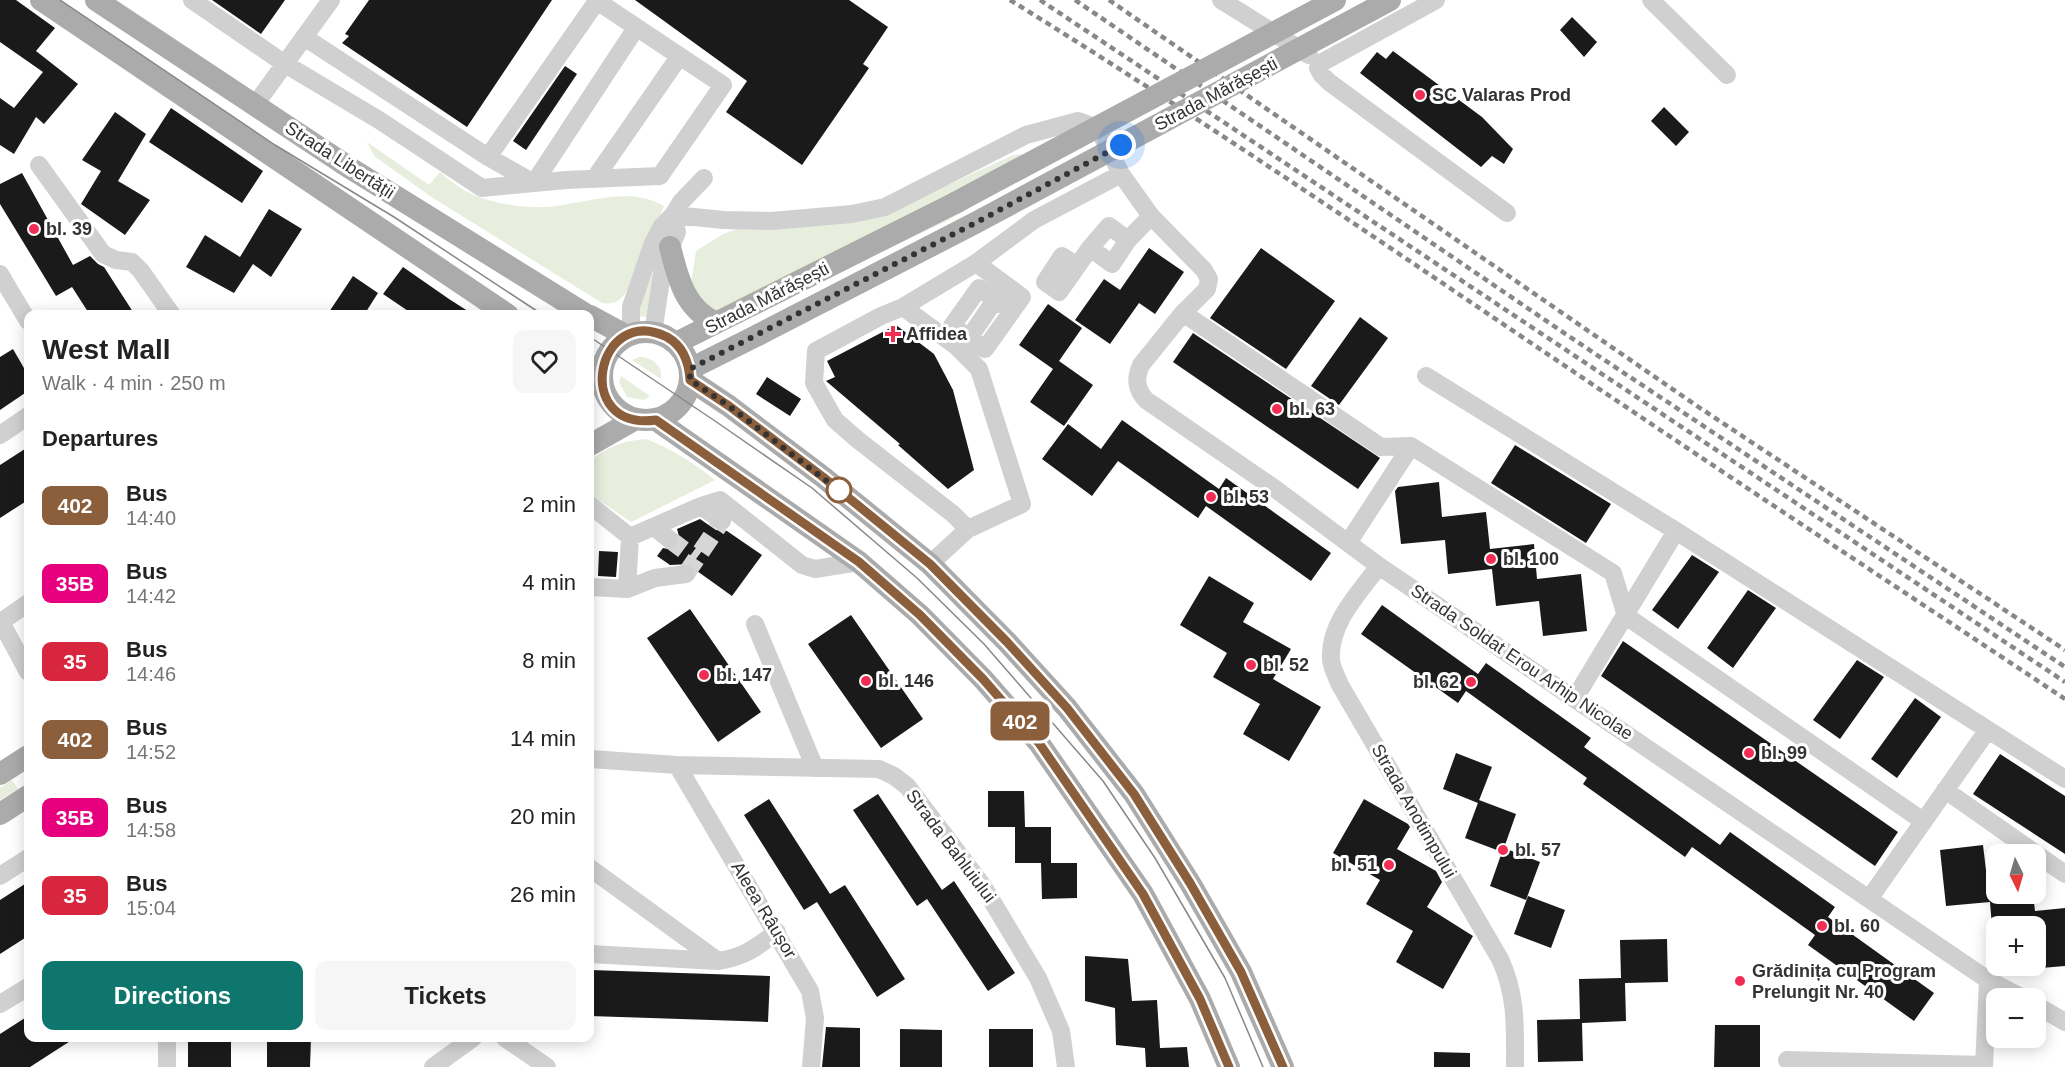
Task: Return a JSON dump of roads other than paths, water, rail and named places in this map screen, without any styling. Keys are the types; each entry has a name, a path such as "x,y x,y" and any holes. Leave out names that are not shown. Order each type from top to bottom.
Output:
{"main road":[{"name":"Strada Libertății","path":"42,0 501,310"},
{"name":"Strada Libertății","path":"96,0 350,168 578,310"},
{"name":"Strada Mărășești","path":"676,343 955,203 1335,0"},
{"name":"Strada Mărășești","path":"690,374 758,335 977,222 1390,0"},
{"path":"670,247 678,279 686,297 706,318 716,323"},
{"name":"Strada Libertății","path":"594,318 637,334"},
{"path":"637,334 662,335 676,343 687,360 690,374 688,390 680,405 667,416 645,421 634,420 621,414 611,405 595,377 609,350 637,334"},
{"path":"690,374 930,564 1007,642 1067,708 1134,794 1190,883 1241,972 1283,1067"},
{"path":"594,444 634,420"},
{"path":"656,420 859,562 928,623 983,679 1039,743 1143,894 1200,999 1229,1067"},
{"path":"0,774 24,759"},
{"path":"0,814 24,799"}],"street":[{"path":"192,0 285,64 379,120 482,188 595,178 660,176 723,85 597,1 488,157"},
{"path":"255,105 331,0"},
{"path":"1221,0 1285,38 1321,63"},
{"path":"1369,0 1383,11 1395,14 1411,12"},
{"path":"1436,0 1321,63 1318,68 1329,82 1507,213"},
{"path":"1651,0 1727,75"},
{"path":"534,183 636,28"},
{"path":"303,38 488,157 534,183"},
{"path":"595,178 679,57"},
{"path":"674,215 724,220 771,221 852,214 885,207 1026,135 1078,121 1089,125 1102,136 1121,174 1150,216 1204,270 1209,279 1207,289 1183,313 1381,447 1411,446 1613,573 1626,616 1923,821"},
{"path":"39,165 103,254 116,260 132,262 168,310"},
{"path":"968,529 953,514 835,420 814,383 816,351 881,316 903,308 976,263 1034,220 1121,174"},
{"path":"637,334 631,307 653,243 662,226 704,178"},
{"path":"637,334 677,232 674,215"},
{"path":"1090,248 1112,264 1128,240 1150,216"},
{"path":"1077,266 1109,226 1128,240"},
{"path":"976,263 1022,297 985,349 969,338 995,300 1012,311"},
{"path":"0,274 24,314"},
{"path":"903,308 956,346 979,369 1022,504 968,529 930,564"},
{"name":"Strada Soldat Erou Arhip Nicolae","path":"1183,313 1141,365 1137,375 1137,384 1146,400 1274,488 1380,566 1988,980 2004,988"},
{"path":"1426,376 1676,531 2065,779"},
{"path":"0,435 24,419"},
{"path":"1348,543 1411,446"},
{"path":"630,537 701,506 802,565 815,569 859,562"},
{"path":"594,508 630,537"},
{"path":"654,527 669,539"},
{"path":"1575,698 1676,531"},
{"path":"627,589 630,537"},
{"name":"Strada Anotimpului","path":"1380,566 1350,605 1335,630 1331,660 1340,685 1505,969 1513,1001 1515,1067"},
{"path":"594,587 627,589 655,578 686,574"},
{"path":"24,606 0,621 24,665"},
{"path":"755,624 815,768"},
{"path":"1869,899 1987,731"},
{"name":"Strada Bahluiului","path":"594,759 677,765 879,769 894,776 906,786 983,886 1038,978 1061,1031 1066,1067"},
{"name":"Aleea Râușor","path":"677,765 810,991 815,1018 811,1067"},
{"path":"1946,790 2065,874"},
{"path":"0,876 24,861"},
{"path":"594,871 718,961"},
{"path":"594,954 718,961 733,959 748,953 777,932"},
{"path":"1787,1060 1984,1066 1988,980"},
{"path":"0,1004 24,989"},
{"path":"2046,1011 2065,1022"},
{"path":"167,1067 168,1042"},
{"path":"433,1067 467,1042"},
{"path":"512,1042 547,1067"}],"tunnel":[{"path":"686,574 719,525"},
{"path":"669,539 696,559"}],"tram line":[{"path":"60,0 275,145 394,217 535,310"},
{"path":"594,340 812,488 917,578 984,644 1103,781 1155,858 1225,978 1263,1067"}],"railway":[{"path":"1010,0 1249,153 1694,453 2065,699"},
{"path":"1040,0 2065,682"},
{"path":"1075,0 1570,337 2065,667"},
{"path":"1109,0 1697,406 2065,650"}],"place":[{"name":"SC Valaras Prod","path":"1420,95"},
{"name":"bl. 39","path":"34,229"},
{"name":"Affidea","path":"893,334"},
{"name":"bl. 63","path":"1277,409"},
{"name":"bl. 53","path":"1211,497"},
{"name":"bl. 100","path":"1491,559"},
{"name":"bl. 52","path":"1251,665"},
{"name":"bl. 147","path":"704,675"},
{"name":"bl. 146","path":"866,681"},
{"name":"bl. 62","path":"1471,682"},
{"name":"bl. 99","path":"1749,753"},
{"name":"bl. 57","path":"1503,850"},
{"name":"bl. 51","path":"1389,865"},
{"name":"bl. 60","path":"1822,926"},
{"name":"Grădinița cu Program Prelungit Nr. 40","path":"1740,981"}]}
